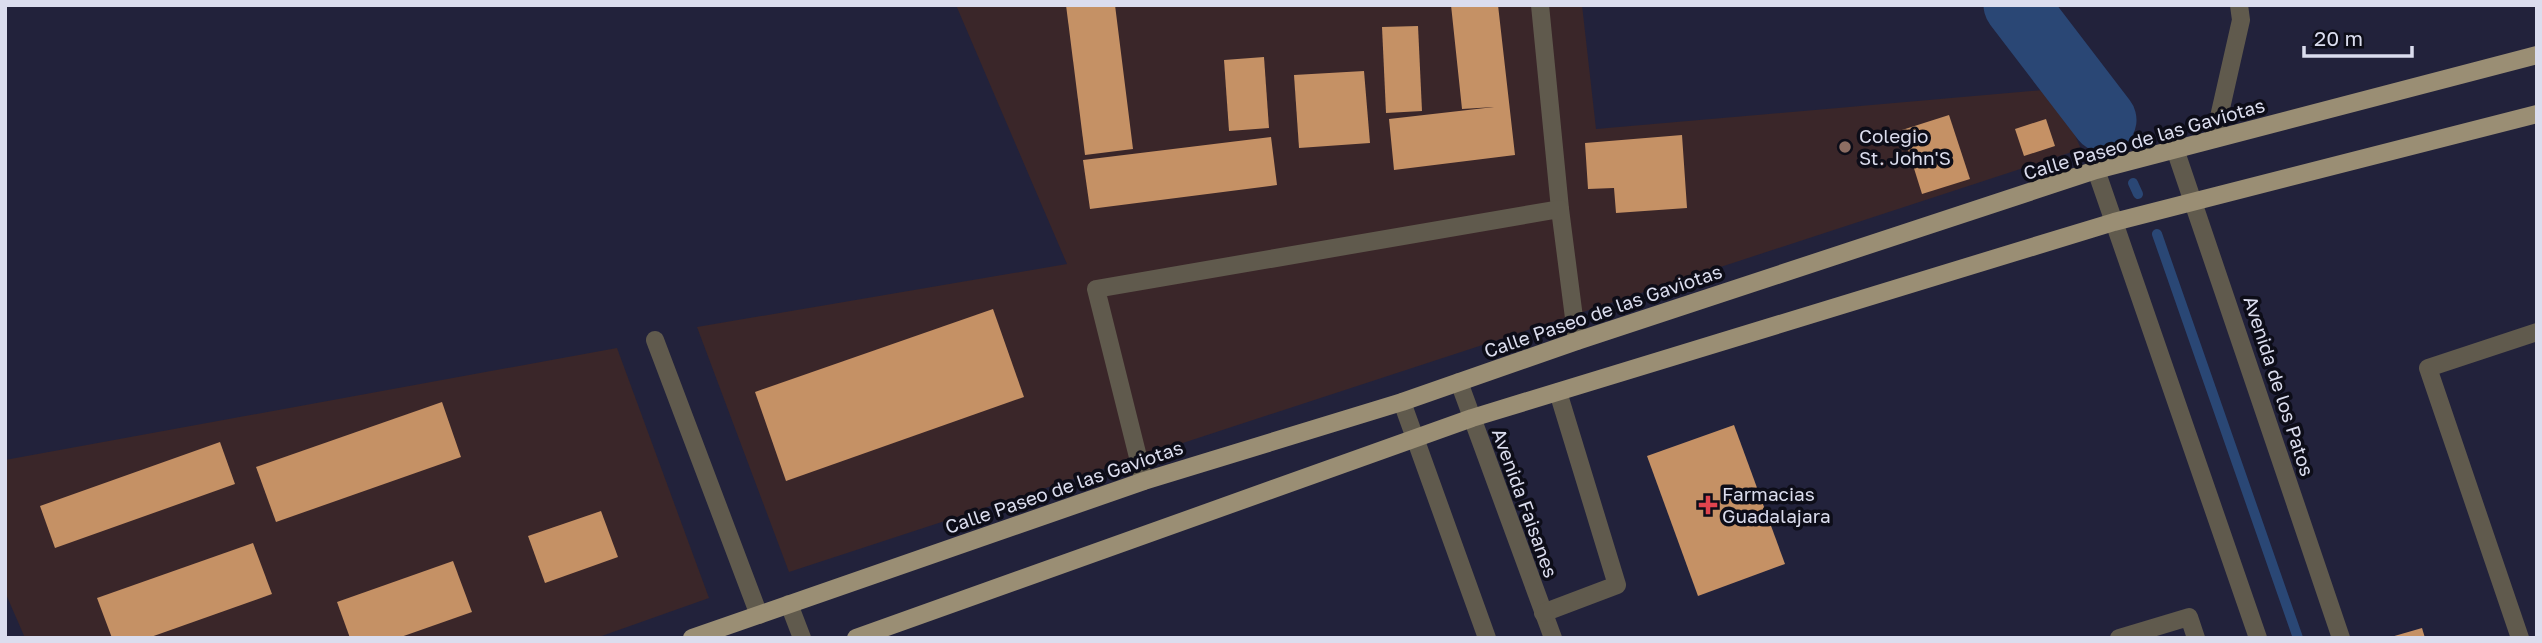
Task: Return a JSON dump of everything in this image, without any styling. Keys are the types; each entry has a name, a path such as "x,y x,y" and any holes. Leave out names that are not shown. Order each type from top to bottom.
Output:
{"main road":[{"name":"Calle Paseo de las Gaviotas","path":"692,638 730,632 759,615 789,604 1144,481 1402,402 1577,341 2096,170 2537,55"},
{"path":"856,638 1472,418 2114,222 2537,114"}],"street":[{"path":"1540,5 1560,209 1577,341"},
{"path":"2214,139 2241,20 2239,5"},
{"name":"Avenida de los Patos","path":"2175,149 2196,202 2341,638"},
{"path":"2096,170 2258,638"},
{"path":"1144,481 1096,289 1560,209"},
{"path":"2519,638 2428,368 2537,332"},
{"path":"655,340 759,615"},
{"name":"Avenida Faisanes","path":"1459,382 1553,638"},
{"path":"1544,613 1618,585 1558,392"},
{"path":"1402,402 1487,638"},
{"path":"789,604 802,638"},
{"path":"2119,638 2189,617 2196,638"}],"shaded area":[{"path":"956,5 1582,5 1596,129 2055,89 2081,149 789,572 697,327 1067,264"},
{"path":"617,348 709,598 596,638 25,638 5,592 5,460"}],"building":[{"path":"1066,5 1115,5 1133,149 1085,155"},
{"path":"1451,5 1498,5 1515,155 1394,170 1389,119 1494,107 1462,109"},
{"path":"1418,26 1422,111 1386,113 1382,27"},
{"path":"1264,57 1269,128 1229,131 1224,60"},
{"path":"1364,71 1370,143 1299,148 1294,75"},
{"path":"1949,115 1970,179 1922,194 1902,130"},
{"path":"2046,119 2055,146 2024,156 2015,129"},
{"path":"1682,135 1687,208 1616,213 1614,188 1588,189 1585,143"},
{"path":"1271,137 1277,185 1090,209 1083,160"},
{"path":"993,309 1024,397 786,481 755,392"},
{"path":"442,402 461,457 276,522 256,467"},
{"path":"1734,425 1785,564 1698,596 1647,456"},
{"path":"220,442 235,484 55,548 40,506"},
{"path":"601,511 618,557 545,583 528,536"},
{"path":"253,543 272,594 148,638 112,638 97,598"},
{"path":"453,561 472,612 398,638 350,638 337,602"},
{"path":"2422,628 2425,638 2391,638 2391,637"}],"waterway":[{"path":"2016,5 2104,120"},
{"path":"2104,120 2115,143"},
{"path":"2133,183 2138,194"},
{"path":"2157,234 2298,638"}],"place":[{"name":"Colegio St. John'S","path":"1845,147"},
{"name":"Farmacias Guadalajara","path":"1708,505"}]}
